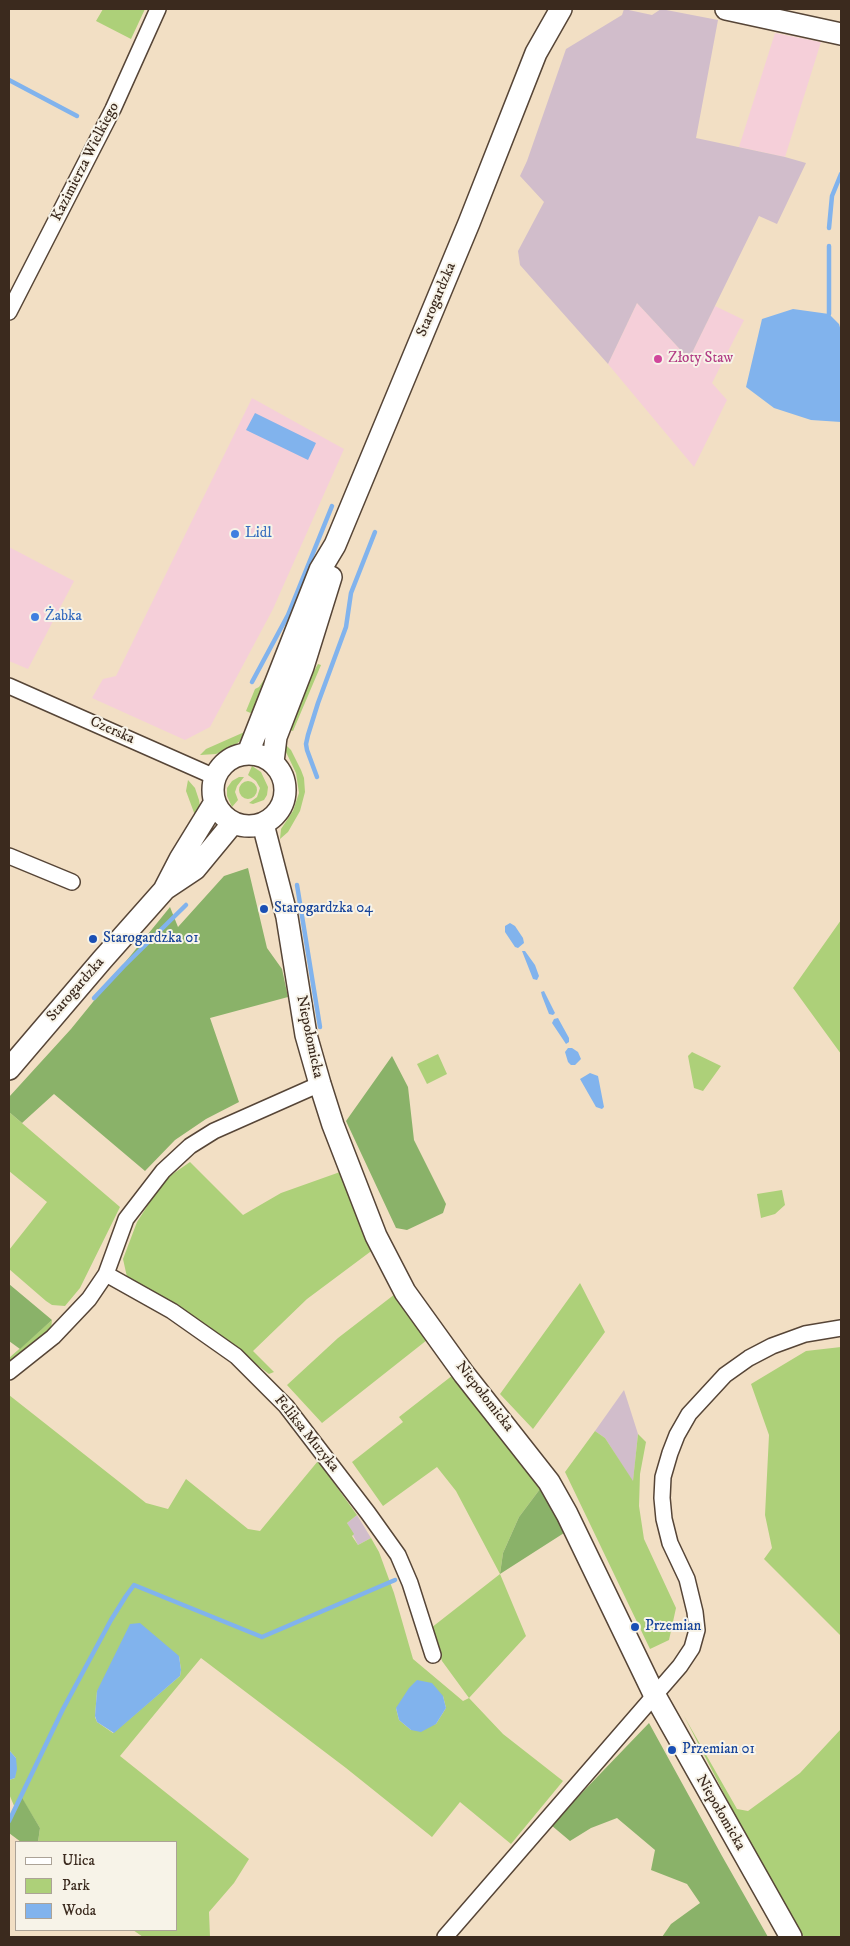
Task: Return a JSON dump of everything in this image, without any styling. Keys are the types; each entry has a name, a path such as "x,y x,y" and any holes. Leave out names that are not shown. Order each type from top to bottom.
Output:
{"main road":[{"name":"Starogardzka","path":"536,53 543,9"},
{"name":"Starogardzka","path":"248,753 320,570 335,545 479,198 536,53 561,9"},
{"path":"726,9 841,34"},
{"name":"Starogardzka","path":"273,762 276,737 303,667 332,575 335,545"},
{"path":"248,753 261,756 273,762 281,772 285,783 285,796 281,807 274,817 263,824 243,826 233,823 219,810 214,802 212,790 215,777 220,768 237,755 248,753"},
{"name":"Starogardzka","path":"165,889 180,858 214,802"},
{"name":"Starogardzka","path":"9,1069 165,889 195,869 233,823"},
{"name":"Niepołomicka","path":"263,824 287,917 306,1035 333,1126 370,1220 405,1292 464,1374 549,1482 567,1514 654,1694 791,1937"}],"street":[{"name":"Kazimierza Wielkiego","path":"9,312 112,110 158,9"},
{"name":"Czerska","path":"9,686 215,777"},
{"path":"9,856 72,882"},
{"path":"9,1372 52,1337 89,1299 106,1274 126,1219 163,1171 190,1146 214,1131 320,1084"},
{"name":"Feliksa Muzyka","path":"106,1274 172,1311 236,1356 286,1406 398,1554 410,1583 433,1655"},
{"path":"445,1937 680,1666 692,1648 697,1630 695,1612 687,1579 670,1543 663,1512 663,1477 677,1435 689,1414 725,1375 749,1358 772,1346 805,1334 841,1328"}],"shaded area":[{"path":"624,9 652,15 661,9 718,20 696,138 806,163 777,224 759,216 689,359 637,303 608,364 520,265 518,251 544,202 520,176 566,49 622,15"},
{"path":"775,33 821,42 785,157 739,147"},
{"path":"637,303 689,359 715,306 744,320 712,383 727,400 694,467 608,364"},
{"path":"252,398 344,449 273,609 210,727 185,740 92,698 103,679 116,676"},
{"path":"9,547 74,581 28,669 9,661"},
{"path":"624,1390 638,1434 633,1482 605,1438 595,1431"},
{"path":"357,1515 371,1538 358,1545 347,1523"}],"green space":[{"path":"103,9 145,9 131,39 96,21"},
{"path":"276,662 255,715 246,711 255,689 259,687"},
{"path":"318,664 321,665 293,731 287,729 293,709"},
{"path":"249,730 245,737 235,745 216,754 200,755 206,749"},
{"path":"285,744 291,750 301,770 304,778 305,792 300,811 288,832 280,839 281,829 293,811 299,793 296,773 286,752"},
{"path":"252,766 261,772 268,787 264,800 253,804 249,803 257,797 260,788 256,781 248,775"},
{"path":"239,777 244,777 237,786 235,792 238,800 232,807 227,796 227,788 232,781"},
{"path":"188,780 195,788 199,800 200,807 196,818 186,791"},
{"path":"248,781 254,784 257,790 254,796 248,799 242,796 239,790 242,784"},
{"path":"248,868 267,948 282,969 288,997 210,1018 239,1102 206,1119 175,1140 145,1171 54,1094 22,1123 9,1112 9,1097 71,1029 170,907 178,927 224,876"},
{"path":"841,920 841,1054 793,988"},
{"path":"692,1052 721,1066 703,1091 694,1088 688,1056"},
{"path":"438,1054 447,1074 427,1084 417,1064"},
{"path":"392,1056 408,1087 414,1140 446,1204 443,1213 407,1230 396,1228 346,1121"},
{"path":"9,1112 120,1207 80,1288 65,1306 52,1305 9,1269 9,1250 47,1202 9,1171"},
{"path":"190,1162 243,1215 281,1193 340,1172 368,1240 374,1249 307,1299 253,1351 274,1372 269,1374 218,1335 127,1277 123,1259 137,1222 164,1180"},
{"path":"782,1190 785,1205 775,1214 761,1218 757,1194"},
{"path":"580,1283 605,1332 533,1429 500,1394"},
{"path":"9,1284 52,1320 20,1349 9,1341"},
{"path":"395,1294 427,1340 322,1423 287,1385 338,1338"},
{"path":"52,1320 51,1329 9,1365 9,1358"},
{"path":"841,1347 841,1636 764,1559 772,1548 765,1515 769,1435 751,1384 806,1351"},
{"path":"453,1375 540,1489 519,1517 503,1553 500,1574 456,1491 437,1467 383,1506 352,1462 403,1422 399,1417"},
{"path":"9,1395 146,1503 168,1509 186,1479 248,1529 260,1531 318,1461 357,1515 347,1523 358,1545 371,1538 379,1552 394,1593 413,1659 463,1701 469,1698 503,1734 563,1781 511,1844 460,1802 432,1837 346,1768 201,1658 120,1756 249,1859 234,1883 209,1912 210,1937 143,1937 134,1931 178,1931 178,1841 38,1841 40,1828 21,1797 15,1808 9,1794 9,1780 15,1778 16,1758 9,1750","holes":["179,1656 180,1676 113,1733 97,1722 95,1717 97,1691","443,1696 446,1708 436,1724 411,1730 399,1720 396,1708"]},
{"path":"595,1431 605,1438 633,1481 638,1434 646,1442 640,1474 639,1506 644,1539 676,1608 669,1640 650,1649 565,1472"},
{"path":"540,1489 564,1533 500,1574 503,1553 519,1517"},
{"path":"500,1574 526,1636 469,1698 442,1661 431,1628"},
{"path":"684,1716 737,1809 748,1811 800,1773 841,1729 841,1937 804,1937 747,1838"},
{"path":"649,1723 768,1937 662,1937 671,1924 700,1903 687,1884 651,1870 655,1850 617,1818 591,1828 570,1841 551,1825"},
{"path":"21,1796 40,1828 38,1841 20,1841 9,1833 9,1821"}],"water":[{"path":"793,309 829,314 839,324 841,331 841,422 811,420 774,408 746,387 762,319"},
{"path":"255,413 316,443 308,460 246,430"},
{"path":"510,923 515,926 523,938 524,943 518,948 515,947 505,932 505,926"},
{"path":"522,951 525,951 535,965 539,976 537,980 533,979"},
{"path":"544,991 555,1013 553,1015 549,1014 542,996 541,992"},
{"path":"558,1018 569,1038 569,1042 566,1044 552,1023 554,1019"},
{"path":"568,1048 578,1052 581,1059 575,1065 571,1065 568,1062 565,1052"},
{"path":"590,1073 598,1076 604,1107 602,1109 596,1107 580,1079"},
{"path":"140,1623 179,1656 180,1676 114,1733 97,1722 95,1716 97,1691 130,1624"},
{"path":"417,1680 432,1683 443,1696 446,1708 436,1724 421,1732 411,1730 399,1720 396,1708 409,1688"},
{"path":"9,1750 16,1758 17,1769 15,1778 9,1780"}],"waterway":[{"path":"9,80 77,116"},
{"path":"829,228 832,196 841,174"},
{"path":"829,246 829,314"},
{"path":"252,682 288,615 332,506"},
{"path":"317,777 307,750 308,735 346,627 351,593 375,532"},
{"path":"297,885 320,1027"},
{"path":"94,998 186,905"},
{"path":"9,1821 63,1709 111,1620 134,1585 262,1637 395,1580"}],"place":[{"name":"Złoty Staw","path":"658,359"},
{"name":"Lidl","path":"235,534"},
{"name":"Żabka","path":"35,617"},
{"name":"Starogardzka 04","path":"264,909"},
{"name":"Starogardzka 01","path":"93,939"},
{"name":"Przemian","path":"635,1627"},
{"name":"Przemian 01","path":"672,1750"}]}
